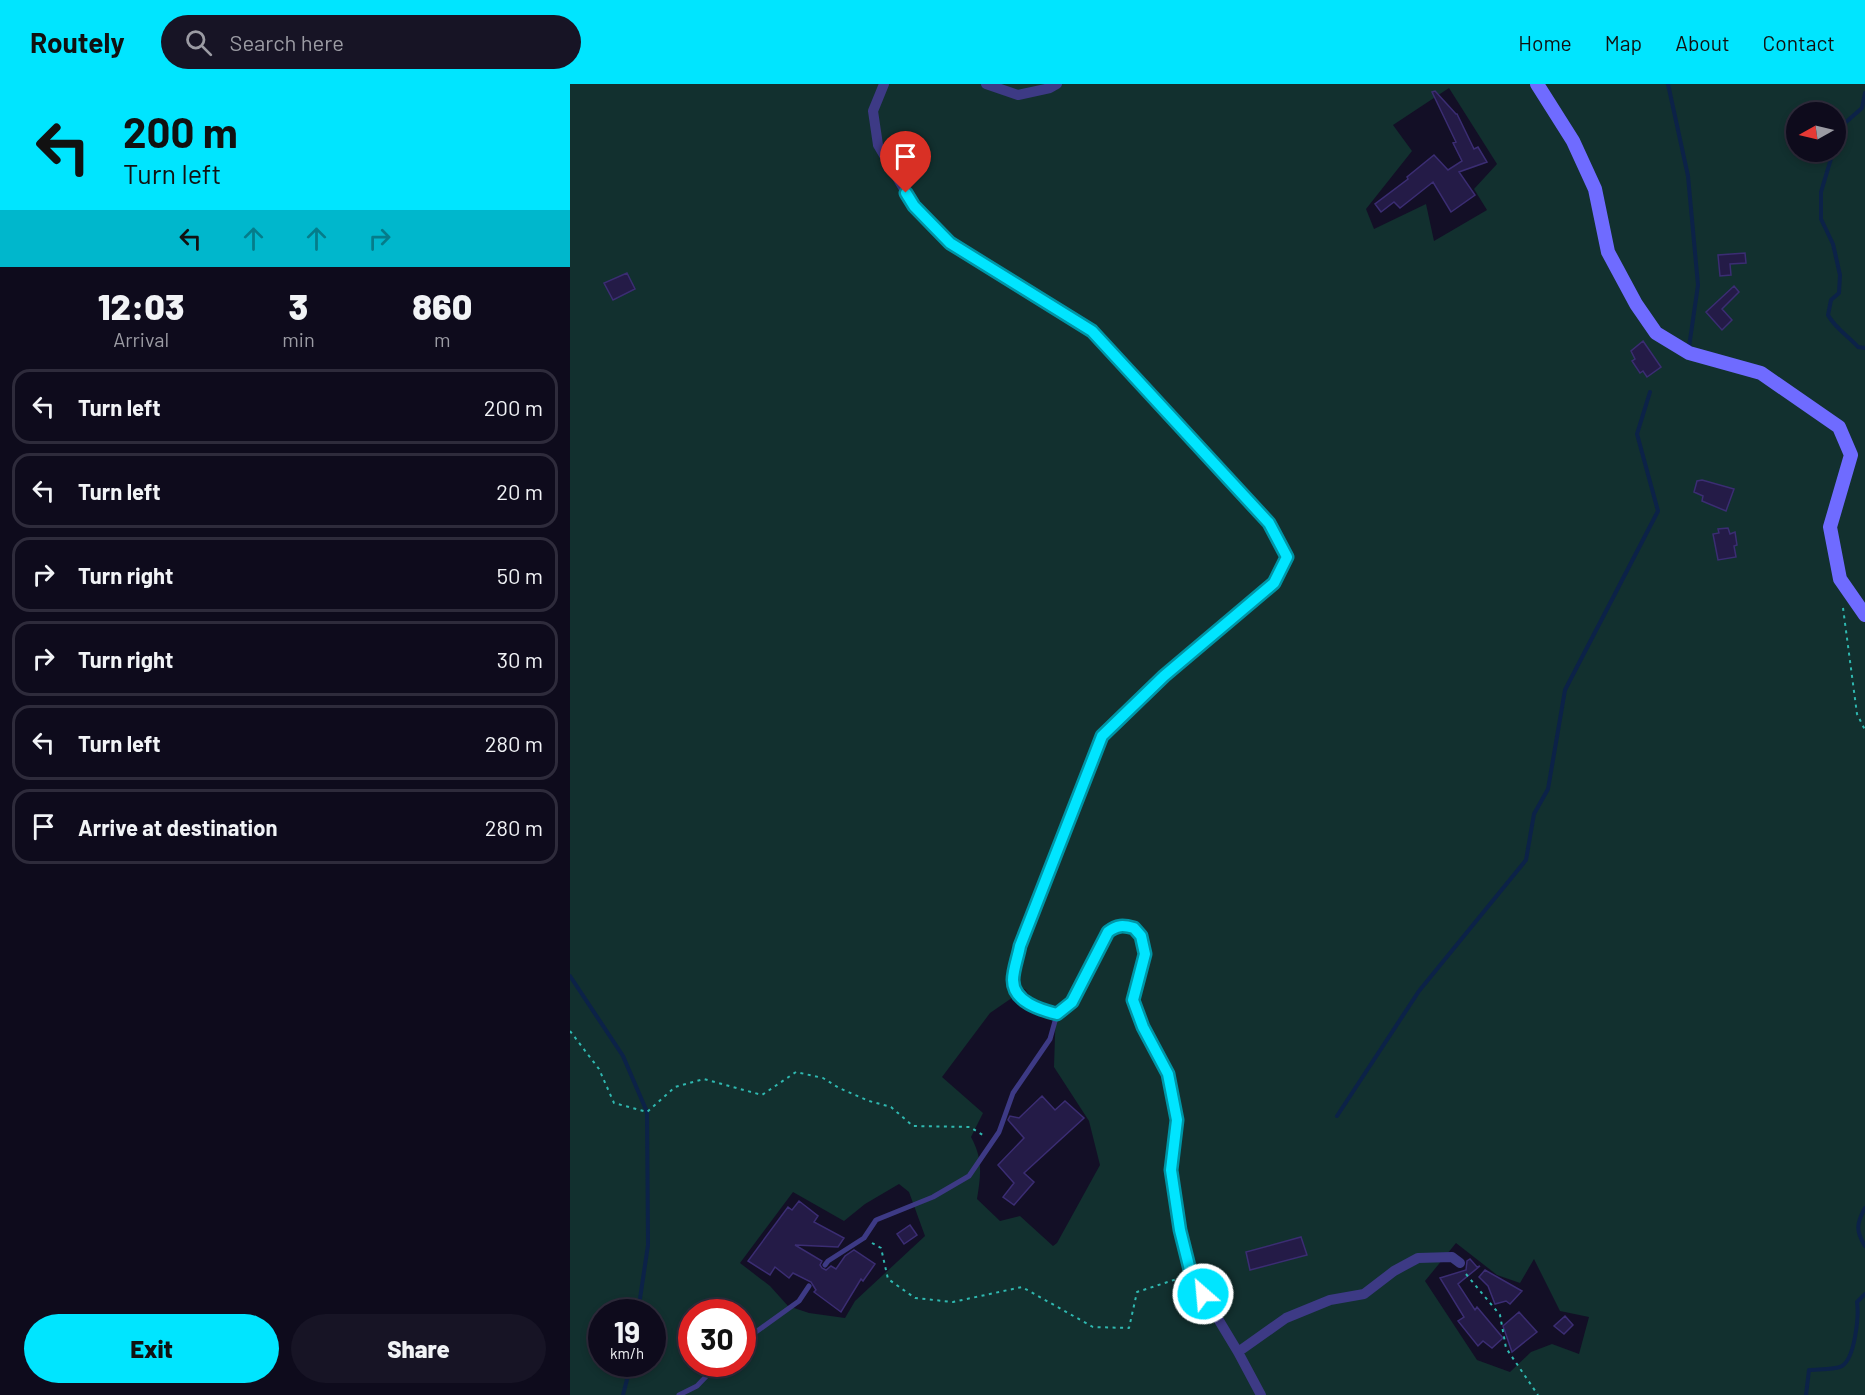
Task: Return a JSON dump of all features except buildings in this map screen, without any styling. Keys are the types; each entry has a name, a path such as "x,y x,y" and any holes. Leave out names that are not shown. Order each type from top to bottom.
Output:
{"street":[{"path":"884,84 873,111 878,145 914,206 950,243 1092,331 1269,523 1287,557 1274,583 1164,676 1102,736 1020,946 1013,982 1021,998 1038,1009 1057,1014 1072,1002 1108,932 1116,926 1134,928 1141,936 1145,954 1133,1000 1143,1027 1168,1074 1177,1120 1171,1170 1180,1230 1191,1274 1239,1352 1260,1395"},
{"path":"986,84 1018,95 1050,88 1057,84"},
{"path":"1537,84 1573,141 1595,189 1608,252 1636,304 1656,333 1689,353 1761,373 1839,427 1851,455 1830,527 1840,579 1865,615"},
{"path":"1239,1352 1286,1318 1330,1300 1365,1294 1394,1271 1418,1258 1452,1257 1460,1263"}],"lane":[{"path":"825,1265 864,1238 876,1220 933,1197 969,1176 999,1132 1013,1093 1050,1039 1057,1014"},
{"path":"756,1332 799,1301 809,1286"},
{"path":"679,1395 697,1386 706,1377"}],"path":[{"path":"1842,600 1857,714 1865,730"},
{"path":"570,1031 599,1069 614,1103 647,1112 675,1087 705,1079 762,1095 796,1072 823,1078 869,1101 891,1107 913,1126 970,1127 993,1142"},
{"path":"864,1238 881,1248 888,1279 915,1298 953,1302 1022,1287 1093,1327 1129,1328 1137,1292 1191,1274"},
{"path":"1460,1263 1462,1269 1500,1315 1506,1348 1538,1395"}],"green space":[{"path":"570,84 1865,84 1865,1395 570,1395","holes":["1449,88 1497,164 1474,189 1487,210 1434,241 1426,204 1374,229 1366,209 1412,151 1393,125","1025,989 1038,1002 1056,1005 1054,1067 1089,1121 1100,1165 1057,1243 1053,1246 1020,1216 1000,1221 977,1199 980,1167 978,1152 971,1137 983,1113 942,1077 990,1013","899,1184 909,1192 925,1236 855,1301 845,1318 809,1313 788,1306 770,1286 740,1263 793,1192 844,1221 865,1204","1456,1243 1497,1275 1520,1283 1534,1259 1560,1311 1589,1317 1579,1354 1552,1344 1531,1352 1510,1372 1477,1360 1425,1281"]}],"waterway":[{"path":"1668,84 1688,176 1698,285 1689,347"},
{"path":"1846,122 1862,108 1865,93"},
{"path":"1830,162 1821,192 1821,219 1833,244 1840,275 1839,293 1831,300 1828,315 1858,347 1865,348"},
{"path":"1337,1116 1419,991 1526,860 1534,814 1548,789 1565,690 1658,511 1637,434 1650,392"},
{"path":"570,976 623,1056 647,1112 648,1245 640,1299"},
{"path":"1865,1208 1858,1227 1865,1246"},
{"path":"1806,1395 1809,1370 1835,1368 1846,1362 1855,1336 1857,1302 1865,1294"},
{"path":"623,1395 628,1377"}],"route":[{"path":"906,193 914,206 950,243 1092,331 1269,523 1287,557 1274,583 1164,676 1102,736 1041,887 1020,946 1013,982 1021,998 1038,1009 1057,1014 1072,1002 1108,932 1116,926 1125,926 1134,928 1141,936 1145,954 1133,1000 1143,1027 1168,1074 1177,1120 1171,1170 1180,1230 1191,1274 1203,1294"}]}
